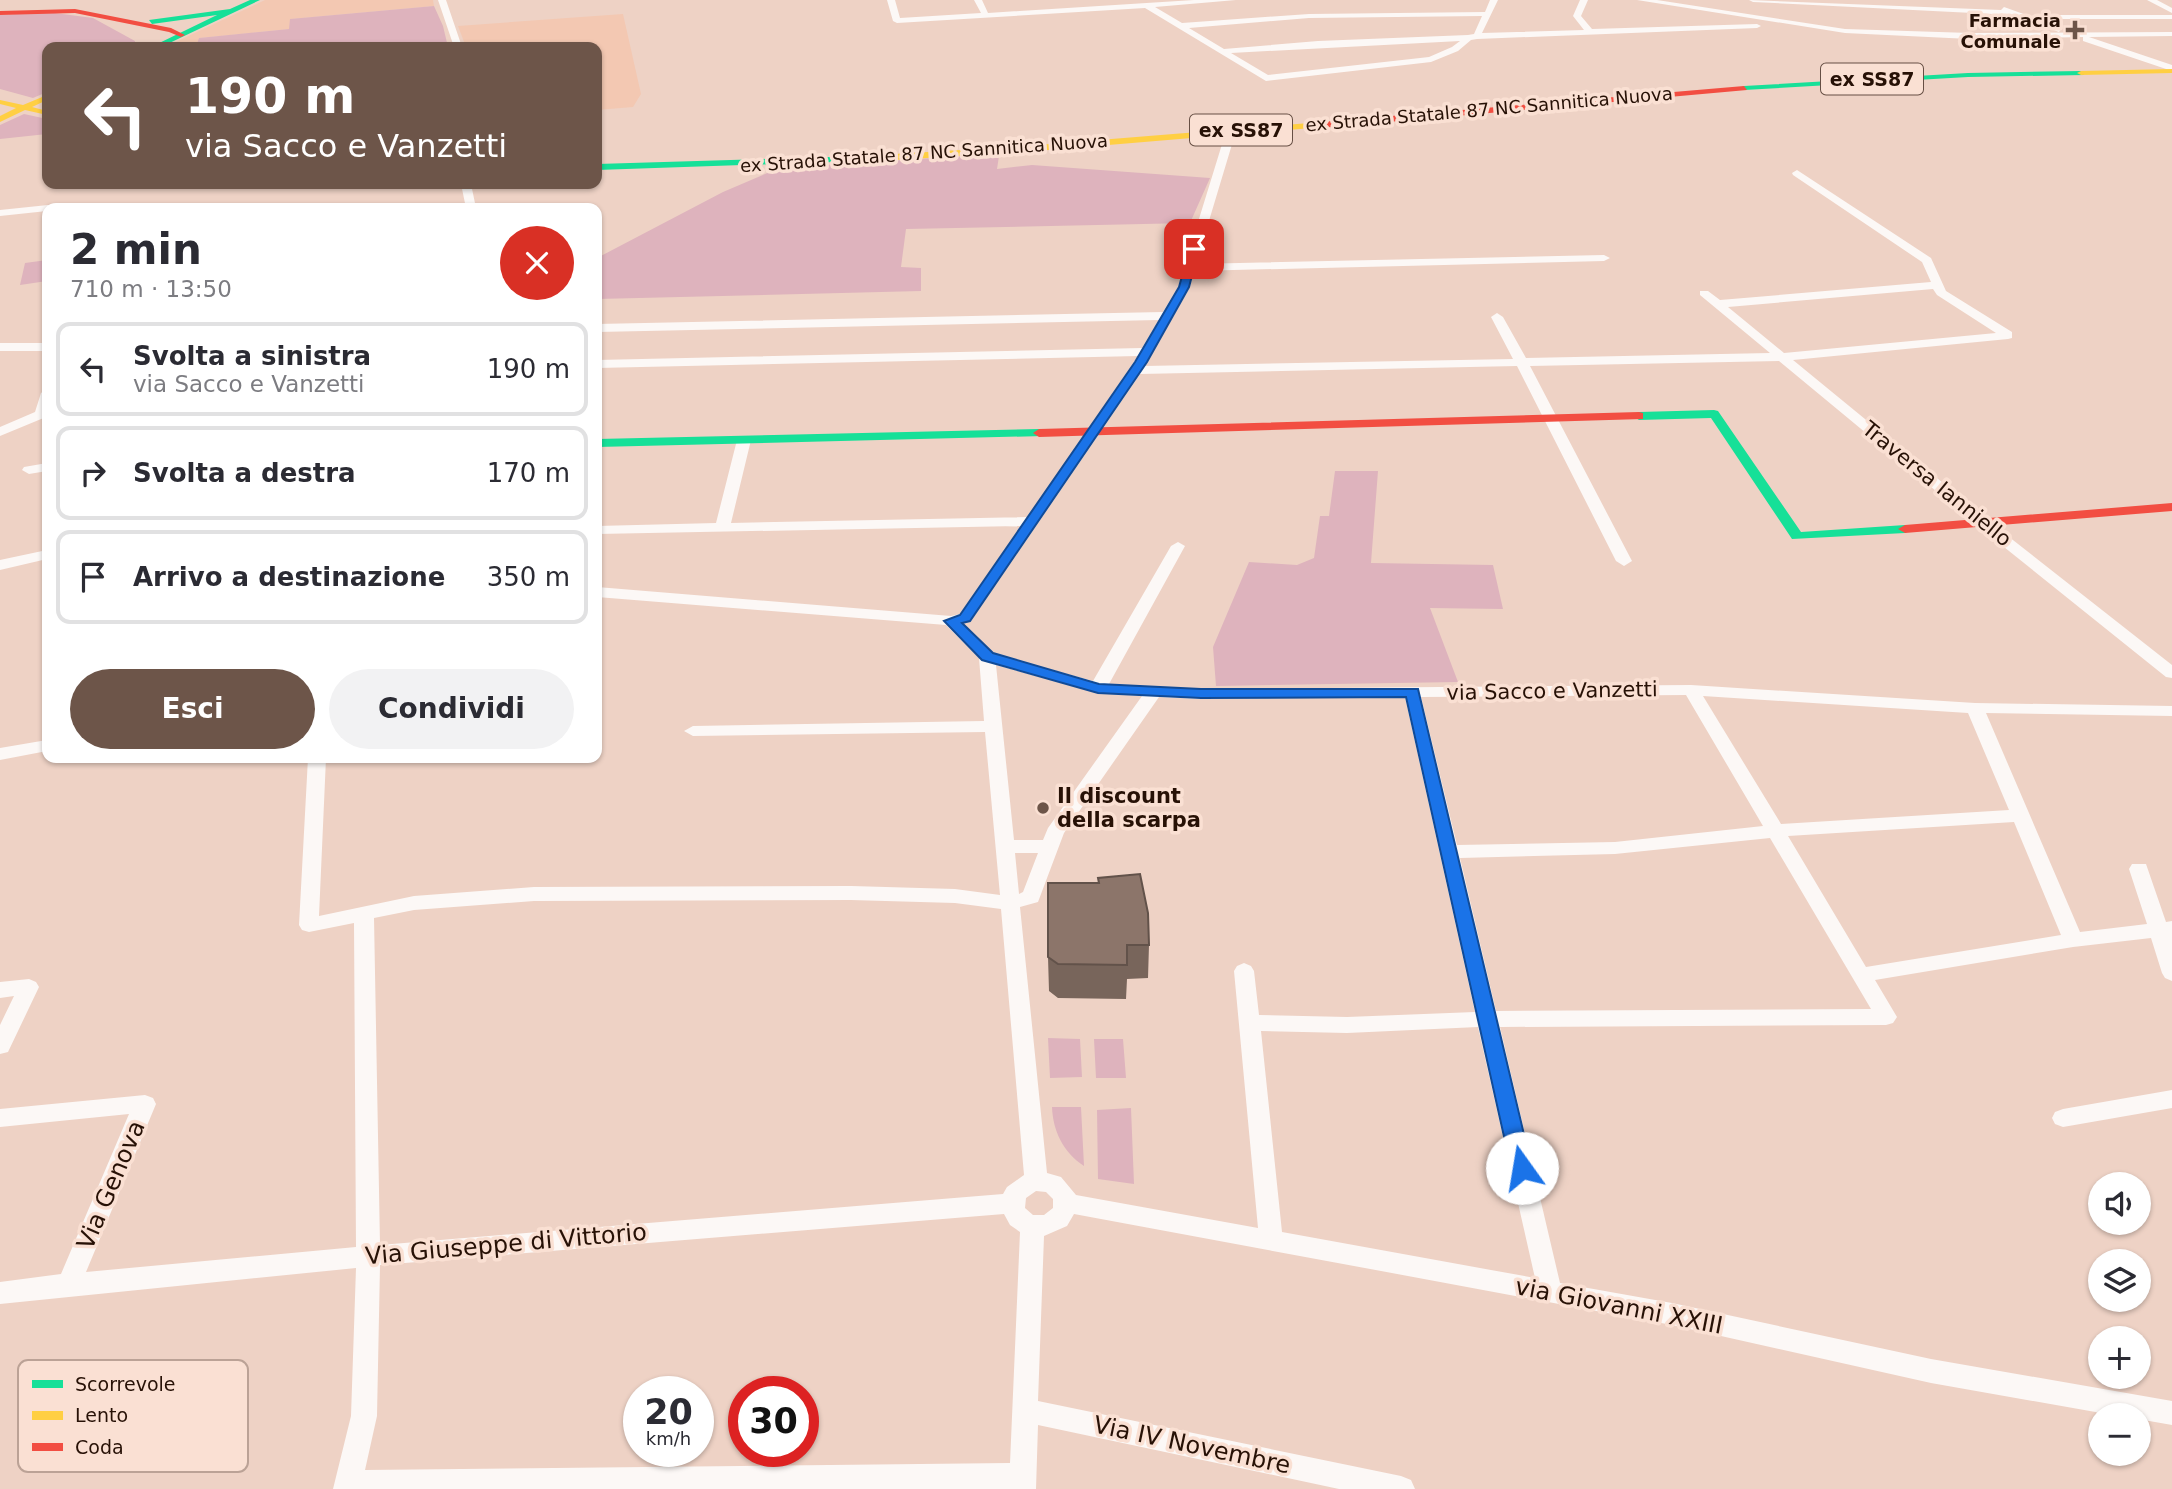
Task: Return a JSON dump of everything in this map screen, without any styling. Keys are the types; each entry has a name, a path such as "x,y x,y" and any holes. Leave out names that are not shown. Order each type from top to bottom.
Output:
{"main road":[{"path":"166,42 256,0"},
{"path":"0,13 75,11 171,30 181,35"},
{"path":"125,22 186,19 233,11"},
{"name":"ex Strada Statale 87 NC Sannitica Nuova","path":"602,167 698,166 910,157 1869,79 2172,70"},
{"path":"0,119 42,99"},
{"path":"0,102 42,112"},
{"path":"602,443 1714,414 1797,536 1985,524 2172,507"}],"street":[{"path":"442,0 456,42"},
{"path":"891,0 898,21 1055,12 1145,3 1232,0"},
{"path":"978,0 986,16"},
{"path":"1054,0 1055,12"},
{"path":"1145,3 1266,78 1431,59 1455,49 1473,37 1494,0"},
{"path":"1584,0 1577,16 1589,31"},
{"path":"1641,0 1863,32 1970,36 2172,34"},
{"path":"1759,18 1753,0 1850,3 2017,15 2172,17"},
{"path":"1991,0 2017,15 2172,70"},
{"path":"2151,0 2172,11"},
{"path":"1850,3 1863,32"},
{"path":"1181,26 1309,16 1487,14"},
{"path":"1225,51 1589,31 1806,25"},
{"path":"602,592 951,621 965,618 1136,370 1184,287 1228,141"},
{"path":"1136,370 1782,357 2008,335 1941,293 1927,260 1797,173"},
{"path":"0,213 42,209"},
{"path":"1189,268 1604,258"},
{"path":"1717,304 1937,285"},
{"name":"Traversa Ianniello","path":"1704,293 1985,524 2172,673"},
{"path":"602,328 1167,316"},
{"path":"1497,317 1553,420 1624,561"},
{"path":"0,347 42,347"},
{"path":"602,364 1147,352"},
{"path":"0,432 41,414 42,410"},
{"path":"723,526 744,440"},
{"path":"29,470 42,468"},
{"path":"602,530 1033,521"},
{"path":"1098,688 1178,546"},
{"path":"0,565 42,556"},
{"name":"via Sacco e Vanzetti","path":"951,621 987,657 1098,688 1201,694 1690,690 1975,708 2172,711"},
{"path":"987,657 1036,1181"},
{"path":"1249,1023 1347,1025 1487,1019 1886,1017 1690,690"},
{"path":"317,763 309,925 414,903 534,894 851,893 955,896 1010,903 1031,897 1055,832 1154,691"},
{"path":"1412,693 1550,1292"},
{"path":"1975,708 2073,940"},
{"path":"693,731 994,726"},
{"path":"0,754 42,747"},
{"path":"1449,852 1615,848 1774,831 2021,816"},
{"path":"1005,847 1050,846"},
{"path":"2139,869 2165,929 2172,973"},
{"path":"364,914 368,1255 364,1416 348,1486 1022,1483 1032,1226"},
{"path":"1861,975 2073,940 2165,929"},
{"path":"1244,971 1271,1242"},
{"path":"0,990 29,987 0,1046"},
{"path":"2063,1118 2172,1099"},
{"name":"Via Genova","path":"0,1118 145,1104 69,1284"},
{"path":"1036,1181 1053,1184 1065,1196 1066,1203 1060,1218 1054,1223 1032,1226 1015,1215 1012,1203 1020,1188 1036,1181"},
{"name":"Via Giuseppe di Vittorio","path":"0,1293 368,1255 1012,1203"},
{"name":"via Giovanni XXIII","path":"1066,1203 1672,1314 1931,1371 2172,1413"},
{"name":"Via IV Novembre","path":"1025,1410 1401,1489"}],"shaded area":[{"path":"265,0 433,0 434,6 291,19 290,29 200,38 198,42 176,42"},
{"path":"434,6 447,42 198,42 199,38 289,29 290,19"},
{"path":"47,12 93,18 135,42 42,42 42,94 33,98 0,89 0,15"},
{"path":"623,14 641,94 633,107 602,110 602,42 464,42 458,26"},
{"path":"24,114 42,118 42,135 0,139 0,125"},
{"path":"999,156 997,169 1032,165 1210,178 1190,223 906,229 901,267 921,268 921,291 602,299 602,255 723,192 779,168"},
{"path":"42,261 42,282 20,285 25,263"},
{"path":"1335,471 1378,471 1371,563 1493,565 1503,609 1430,608 1458,682 1216,686 1213,647 1249,562 1297,565 1314,558 1320,516 1329,516"},
{"path":"1048,1038 1080,1039 1082,1077 1050,1078"},
{"path":"1094,1039 1123,1039 1126,1078 1096,1078"},
{"path":"1052,1107 1081,1107 1084,1166 1070,1154 1060,1140"},
{"path":"1131,1108 1134,1184 1098,1179 1097,1110"}],"building":[{"path":"1140,874 1148,913 1149,945 1127,945 1127,965 1058,964 1048,957 1048,883 1099,883 1098,878"}],"traffic: fast":[{"path":"166,42 256,0"},
{"path":"152,22 233,11"},
{"path":"1744,88 1968,75 2081,73"},
{"path":"602,167 861,159"},
{"path":"1639,416 1714,414 1797,536 1905,529"},
{"path":"602,443 1039,433"}],"traffic: slow":[{"path":"2081,73 2172,71"},
{"path":"0,119 42,99"},
{"path":"0,102 42,112"},
{"path":"861,159 1025,149 1321,125"}],"traffic: jam":[{"path":"0,13 75,11 171,30 181,35"},
{"path":"1321,125 1744,88"},
{"path":"1039,433 1639,416"},
{"path":"1905,529 2172,507"}],"place":[{"name":"Farmacia Comunale","path":"2075,30"},
{"name":"Il discount della scarpa","path":"1043,808"}],"route":[{"path":"1194,249 1184,287 1141,362 965,618 951,621 987,657 1098,688 1201,694 1412,693 1522,1168"}]}
